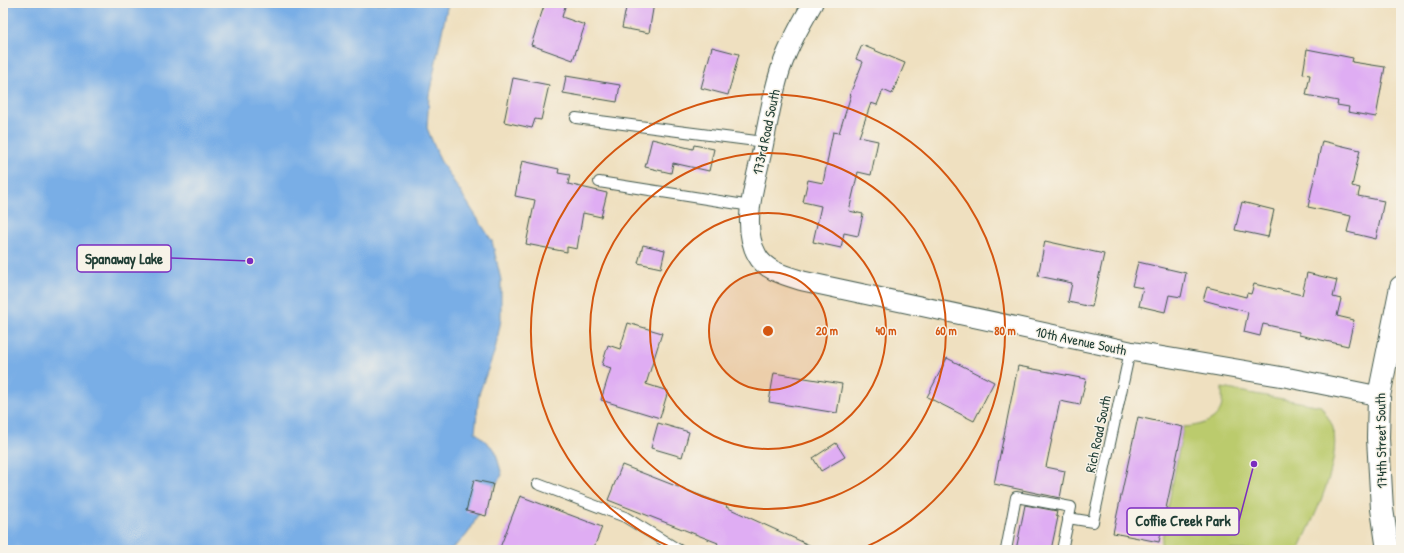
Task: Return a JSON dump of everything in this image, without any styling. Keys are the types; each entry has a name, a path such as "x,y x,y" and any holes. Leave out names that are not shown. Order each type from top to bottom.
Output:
{"street":[{"name":"173rd Road South","path":"764,265 752,244 750,229 750,206 769,111 781,69 795,34 813,3"},
{"name":"10th Avenue South","path":"764,265 784,275 803,281 1130,351 1290,378 1378,396"},
{"name":"174th Street South","path":"1388,550 1382,501 1378,438 1378,396 1401,286"}],"lane":[{"path":"576,118 764,142"},
{"path":"599,182 750,206"},
{"name":"Rich Road South","path":"1068,518 1093,522 1130,351"},
{"path":"538,484 625,517 679,550"},
{"path":"1006,550 1016,497 1071,507 1062,550"}],"green space":[{"path":"1222,388 1321,406 1331,423 1335,442 1330,474 1325,490 1299,550 1160,550 1183,427 1205,423 1218,413 1221,408"}],"water":[{"path":"3,3 448,3 429,95 427,128 440,160 492,241 501,280 501,320 495,350 479,394 475,432 495,450 502,475 481,506 472,527 464,538 457,544 449,550 3,550"}],"building":[{"path":"545,3 566,3 562,17 585,25 573,60 531,45"},
{"path":"627,3 654,3 649,33 622,28"},
{"path":"862,45 905,63 892,94 883,90 877,105 871,103 859,137 878,141 871,175 858,172 849,211 863,214 858,236 844,233 841,248 813,242 821,206 803,202 808,180 823,183 833,132 839,133 851,95 850,94 863,62 856,59"},
{"path":"712,47 739,54 728,95 701,88"},
{"path":"1307,49 1353,58 1352,62 1385,67 1376,117 1348,112 1349,107 1337,105 1338,101 1306,95 1310,75 1303,74"},
{"path":"566,76 620,85 617,102 563,93"},
{"path":"513,78 549,85 541,120 535,119 532,128 504,122"},
{"path":"652,139 693,149 694,145 714,149 709,171 673,163 671,173 645,167"},
{"path":"1322,141 1360,150 1352,186 1360,188 1358,196 1384,201 1376,239 1347,232 1351,216 1308,207"},
{"path":"522,161 559,169 558,173 570,175 568,184 607,193 601,217 583,213 577,249 567,247 567,252 526,244 535,200 515,196"},
{"path":"1242,202 1274,210 1268,237 1235,230"},
{"path":"1045,241 1104,254 1092,307 1068,302 1072,283 1038,276"},
{"path":"643,245 665,250 661,268 638,263"},
{"path":"1138,262 1186,273 1181,297 1169,295 1165,312 1139,306 1143,288 1132,286"},
{"path":"1307,273 1337,280 1333,297 1341,299 1337,316 1354,320 1348,346 1299,335 1299,332 1263,324 1260,336 1244,332 1248,312 1203,300 1207,287 1246,297 1247,293 1251,294 1254,284 1302,295"},
{"path":"628,323 662,333 646,384 668,391 660,418 601,400 611,368 602,365 608,345 620,349"},
{"path":"947,358 994,382 974,421 927,397"},
{"path":"1018,366 1086,379 1080,405 1060,401 1046,467 1065,471 1060,498 994,484"},
{"path":"774,373 842,384 837,413 769,402"},
{"path":"1138,417 1183,427 1159,542 1113,533"},
{"path":"658,423 689,432 682,457 651,448"},
{"path":"836,443 845,457 821,471 813,458"},
{"path":"622,465 727,506 726,507 820,550 728,550 717,545 718,543 608,500"},
{"path":"474,480 493,484 486,516 466,511"},
{"path":"520,496 602,527 593,550 499,550"},
{"path":"1025,505 1057,511 1056,516 1058,517 1051,550 1016,550"}],"place":[{"name":"Spanaway Lake","path":"250,261"},
{"name":"Coffie Creek Park","path":"1254,464"}]}
